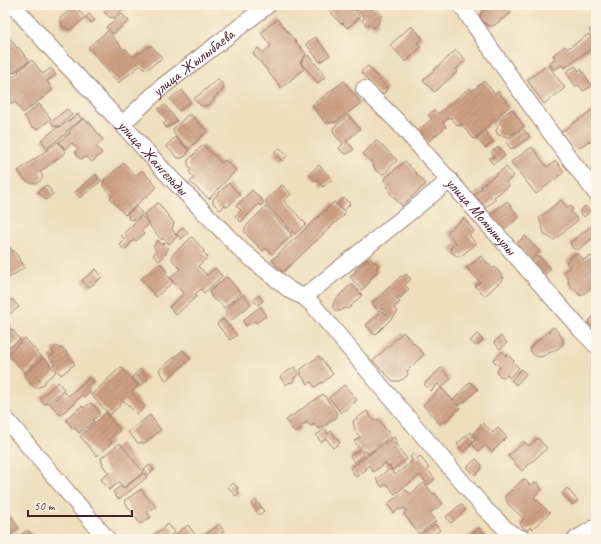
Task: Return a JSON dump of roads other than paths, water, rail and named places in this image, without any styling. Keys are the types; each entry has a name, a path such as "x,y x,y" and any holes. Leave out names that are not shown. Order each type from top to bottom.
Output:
{"street":[{"name":"улица Жангельды","path":"13,5 166,173 242,251 291,291 304,297 313,305 485,508 510,533 523,539"},
{"name":"улица Жылыбаева","path":"122,124 164,86 268,5"},
{"path":"461,5 556,141 596,193"},
{"name":"улица Момышулы","path":"364,89 398,122 581,330 596,345"},
{"path":"304,297 450,180"},
{"path":"5,418 107,539"},
{"path":"576,539 596,527"}]}
